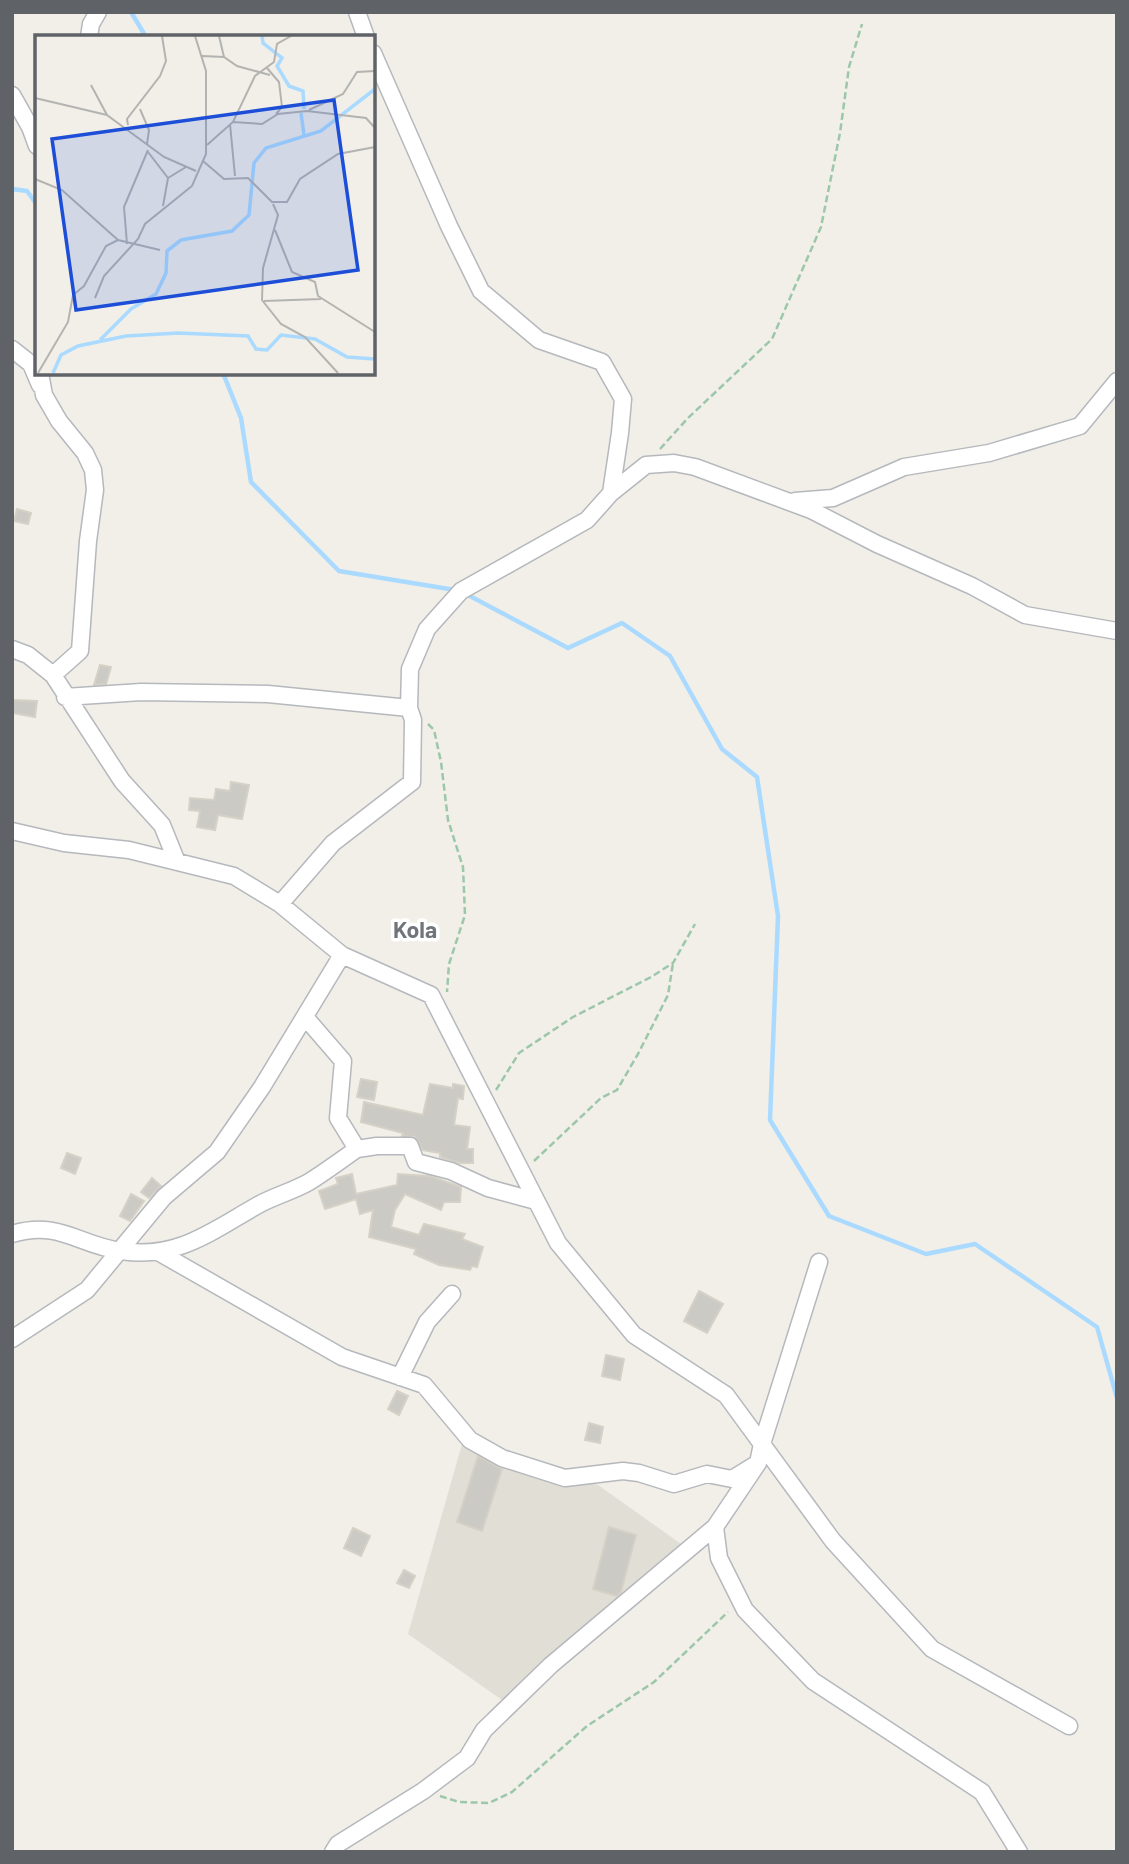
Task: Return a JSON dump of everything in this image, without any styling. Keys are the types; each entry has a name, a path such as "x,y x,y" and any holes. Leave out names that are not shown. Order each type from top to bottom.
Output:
{"street":[{"path":"89,35 91,24 98,12"},
{"path":"357,12 365,35"},
{"path":"374,54 449,226 481,291 539,340 602,362 623,399 611,493"},
{"path":"12,95 35,141"},
{"path":"12,349 31,364 35,374"},
{"path":"35,374 58,421 85,453 93,470 95,490 88,541 80,651 53,675"},
{"path":"40,374 44,395"},
{"path":"788,502 833,498 904,467 989,453 1080,426 1117,381"},
{"path":"280,904 333,843 412,782 410,669 427,629 461,591 587,520 611,493 646,466 674,463 695,467 811,510 877,544 972,586 1025,615 1117,631"},
{"path":"12,649 28,655 53,675 122,781 162,825 177,862"},
{"path":"65,697 142,692 268,694 409,708"},
{"path":"12,831 64,843 129,850 234,876 280,904 342,954 431,995 558,1243 634,1335 726,1395 833,1541 932,1649 1069,1726"},
{"path":"12,1339 87,1290 164,1197 217,1153 262,1087 342,954"},
{"path":"304,1017 343,1062 338,1118 357,1149"},
{"path":"12,1234 30,1229 57,1230 120,1251 160,1253 230,1223 260,1204 307,1184 357,1149 377,1146 410,1146 416,1162 451,1171 488,1188 536,1201"},
{"path":"160,1253 342,1357 424,1385 470,1440 502,1458 565,1478 623,1471 674,1484 707,1474 732,1479 758,1463"},
{"path":"333,1852 338,1844 423,1791 467,1758 484,1730 551,1665 715,1527 758,1463 819,1262"},
{"path":"400,1377 427,1322 452,1294"},
{"path":"715,1527 719,1558 745,1610 813,1681 982,1792 1019,1852"}],"path":[{"path":"646,466 688,418 772,339 821,228 840,133 849,66 862,24"},
{"path":"409,708 434,730 448,820 463,867 465,915 449,964 445,1023"},
{"path":"522,1173 601,1098 617,1090 667,995 673,963 695,924"},
{"path":"487,1105 519,1053 573,1017 673,963"},
{"path":"423,1791 459,1802 473,1803 489,1802 512,1792 587,1726 654,1682 740,1600"}],"shaded area":[{"path":"462,1444 598,1485 684,1546 502,1700 408,1634"}],"building":[{"path":"17,509 31,513 28,524 14,521"},
{"path":"100,665 111,667 106,684 94,685"},
{"path":"12,700 37,701 35,717 12,713"},
{"path":"231,782 249,785 242,819 218,815 215,830 197,827 200,811 189,810 190,798 214,800 216,789 230,791"},
{"path":"361,1079 377,1082 374,1100 357,1097"},
{"path":"430,1084 453,1088 453,1084 464,1086 463,1099 458,1098 454,1125 470,1127 467,1149 473,1149 473,1163 460,1163 440,1157 440,1153 423,1150 415,1137 402,1136 403,1133 361,1122 364,1102 423,1115"},
{"path":"67,1153 81,1158 75,1174 61,1168"},
{"path":"352,1174 356,1194 397,1185 398,1174 430,1176 461,1187 460,1202 444,1202 441,1210 405,1194 395,1210 391,1227 419,1235 424,1224 465,1234 462,1239 483,1247 477,1267 472,1266 470,1270 439,1265 414,1254 416,1249 369,1237 373,1210 360,1214 356,1199 325,1209 319,1191 338,1184 336,1178"},
{"path":"152,1178 161,1186 149,1198 141,1192"},
{"path":"131,1194 144,1201 130,1221 120,1216"},
{"path":"699,1291 723,1304 707,1333 684,1321"},
{"path":"606,1355 624,1359 620,1380 602,1376"},
{"path":"397,1391 408,1396 399,1415 388,1409"},
{"path":"589,1423 603,1427 600,1443 585,1440"},
{"path":"478,1456 502,1469 482,1531 457,1522"},
{"path":"609,1527 636,1535 621,1592 617,1596 593,1589"},
{"path":"353,1528 370,1536 361,1556 344,1548"},
{"path":"404,1570 415,1576 409,1588 397,1583"}],"waterway":[{"path":"131,12 145,35"},
{"path":"12,189 27,191 35,202"},
{"path":"223,374 241,418 251,482 339,571 455,590"},
{"path":"466,594 568,648 622,623 670,656 722,749 757,777 778,916 770,1120 829,1216 926,1254 975,1244 1097,1327 1117,1398"}],"district":[{"name":"Kola","path":"415,929"}]}
